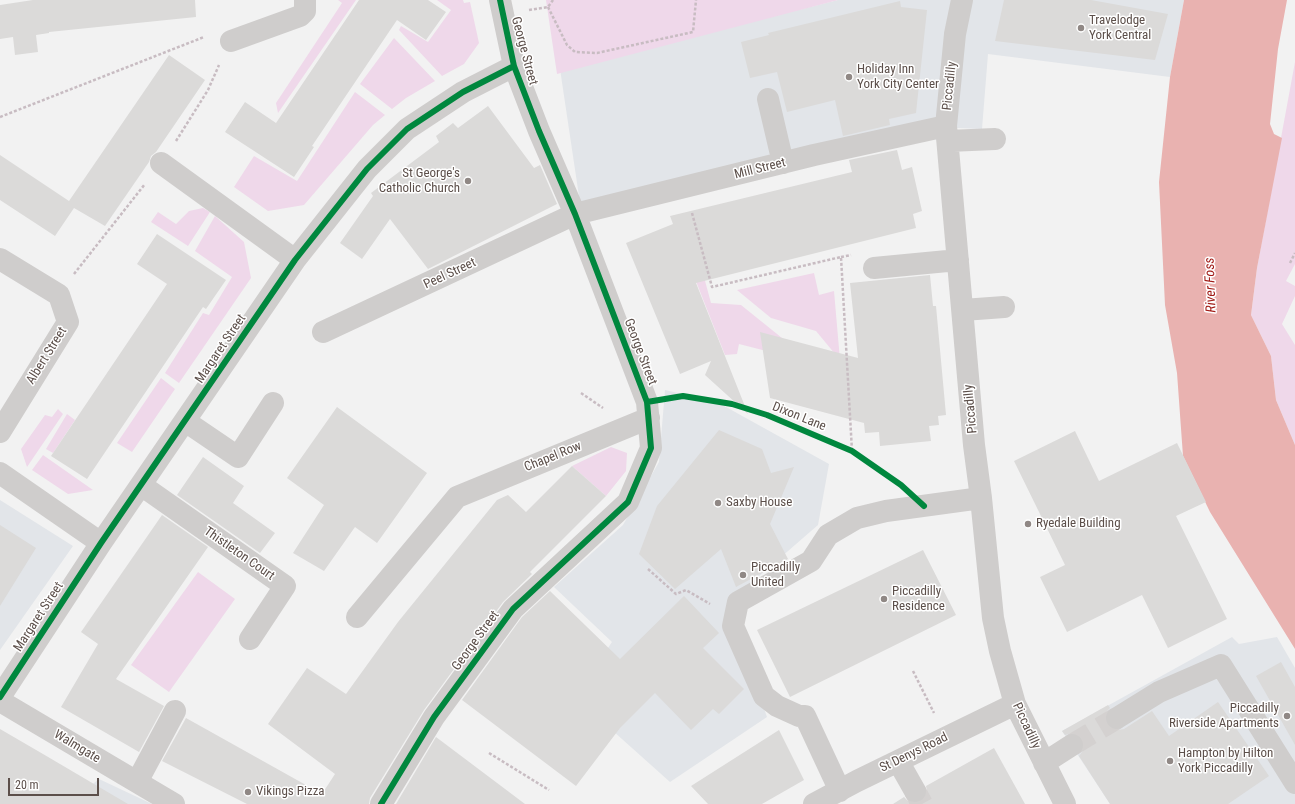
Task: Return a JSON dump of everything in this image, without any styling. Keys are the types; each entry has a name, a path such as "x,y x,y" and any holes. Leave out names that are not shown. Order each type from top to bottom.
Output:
{"street":[{"path":"231,41 300,16 304,10 305,0"},
{"name":"George Street","path":"381,804 434,716 513,609 628,502 652,448 648,402 575,214 539,131 514,66 500,0"},
{"name":"Piccadilly","path":"962,0 956,34 947,133 974,445 982,498 994,618 1000,651 1015,704 1065,804"},
{"name":"Margaret Street","path":"0,697 101,543 295,260 367,168 407,129 463,92 514,66"},
{"path":"768,99 783,163"},
{"name":"Mill Street","path":"575,214 783,163 947,133 995,139"},
{"path":"161,163 295,260"},
{"name":"Peel Street","path":"324,332 575,214"},
{"name":"Albert Street","path":"0,259 59,295 68,322 0,432"},
{"path":"884,271 958,260"},
{"path":"963,310 1004,307"},
{"path":"185,421 238,457 273,404"},
{"name":"Chapel Row","path":"357,617 456,497 649,418"},
{"path":"1,478 101,543"},
{"name":"Thistleton Court","path":"141,486 285,586 250,639"},
{"path":"840,791 806,716 799,716 777,706 764,696 733,626 738,602 811,561 828,534 857,518 886,511 982,498"},
{"path":"1117,718 1159,692 1221,665 1295,783"},
{"name":"Walmgate","path":"0,701 172,803"},
{"name":"St Denys Road","path":"814,804 1015,704"},
{"path":"136,782 175,711"},
{"path":"1044,763 1072,745"},
{"path":"898,761 915,792"}],"path":[{"path":"553,0 548,7 567,44 575,52 597,53 693,32 696,0"},
{"path":"0,117 211,34 231,41"},
{"path":"686,187 712,287 841,257 852,451"},
{"path":"1290,263 1295,253"},
{"path":"845,448 858,455"},
{"path":"648,570 676,594 686,590 735,617"},
{"path":"913,671 947,737"},
{"path":"489,752 549,790"}],"shaded area":[{"path":"338,0 356,0 278,113 276,103 342,3"},
{"path":"437,0 463,0 464,3 470,2 479,43 464,64 442,76 399,30 401,26 428,42 451,10"},
{"path":"546,0 838,0 557,74"},
{"path":"838,0 1184,0 1170,77 988,54 982,129 911,126 580,203 560,69"},
{"path":"394,38 435,81 406,98 392,109 360,84"},
{"path":"1295,62 1295,264 1286,281 1295,286 1295,296 1282,324 1295,345 1295,445 1276,400 1271,356 1251,315 1257,268"},
{"path":"355,92 385,115 373,125 304,205 268,211 234,187 254,156 297,181"},
{"path":"203,208 210,212 188,246 151,222 158,212 176,224 189,211"},
{"path":"215,216 244,242 251,278 179,383 165,373 203,313 209,315 232,277 195,251"},
{"path":"691,229 711,303 741,305 782,338 778,354 739,344 737,354 725,355 677,233"},
{"path":"814,273 819,295 834,291 840,360 816,331 771,318 737,290"},
{"path":"161,378 175,389 132,452 117,443"},
{"path":"665,390 717,402 829,464 818,525 727,604 767,717 670,782 575,697 612,642 554,587 623,525 659,462"},
{"path":"58,409 63,414 27,467 21,449 45,415 52,417"},
{"path":"67,414 75,420 53,453 46,449"},
{"path":"611,447 627,453 626,471 606,496 572,466"},
{"path":"43,455 93,490 68,494 32,470"},
{"path":"0,500 73,546 0,650"},
{"path":"198,572 235,599 169,692 131,665"},
{"path":"1232,637 1239,644 1277,637 1295,668 1295,804 1110,804 1062,731"},
{"path":"99,779 152,804 68,804"}],"water":[{"name":"River Foss","path":"1184,0 1287,0 1278,49 1270,124 1274,134 1282,138 1257,268 1251,315 1271,356 1276,400 1295,445 1295,649 1210,512 1183,456 1177,373 1165,305 1159,182 1170,77"}],"building":[{"path":"33,0 195,0 196,17 49,32 36,35 38,52 15,55 13,37 0,39 0,5"},
{"path":"359,0 428,0 446,12 426,40 397,20 312,146 314,147 294,177 225,132 245,102 276,123"},
{"name":"Travelodge York Central","path":"1004,0 1091,0 1168,14 1155,60 995,41"},
{"name":"Holiday Inn York City Center","path":"900,1 901,7 927,10 916,113 889,119 890,125 843,136 835,100 787,112 777,72 750,78 741,42 769,35 768,33"},
{"path":"169,55 205,80 156,152 151,156 149,162 105,226 74,208 55,236 0,200 0,155 69,201"},
{"name":"St George's Catholic Church","path":"488,106 534,168 540,165 557,204 428,269 390,219 362,259 340,243 373,196 371,193 439,142 436,136 453,123 458,128"},
{"path":"897,150 902,170 912,167 922,211 913,214 916,228 696,283 748,414 705,375 711,361 680,374 626,243 673,224 670,216 852,172 849,160"},
{"path":"157,234 226,280 206,309 203,307 87,479 51,456 167,284 137,264"},
{"path":"930,275 933,306 936,306 946,415 938,416 939,425 929,426 931,441 880,446 879,432 865,433 864,423 770,398 760,332 858,358 850,283"},
{"path":"337,407 427,473 377,543 355,527 324,571 293,553 324,505 287,478"},
{"name":"Saxby House","path":"719,430 762,449 771,473 794,467 770,524 788,559 736,587 721,549 675,589 639,554 657,506"},
{"path":"1075,431 1099,481 1177,443 1206,502 1176,516 1227,619 1168,648 1142,595 1067,632 1040,577 1065,565 1014,461"},
{"path":"203,457 244,486 233,503 275,533 260,553 177,495"},
{"path":"572,466 606,496 530,572 532,574 503,602 424,710 370,798 369,804 247,804 162,761 186,718 322,794 335,774 268,724 307,668 346,694 398,622 497,500 508,495 526,512"},
{"path":"162,515 208,547 116,679 164,706 139,752 61,707 98,644 81,632"},
{"path":"0,525 36,548 0,606"},
{"name":"Piccadilly Residence","path":"923,550 956,615 790,697 757,630"},
{"path":"550,591 620,659 684,596 719,633 703,648 744,689 719,714 713,709 691,730 655,693 620,728 576,786 462,700 522,617"},
{"name":"Piccadilly Riverside Apartments","path":"1281,662 1295,687 1295,745 1256,676"},
{"name":"Hampton by Hilton York Piccadilly","path":"1218,702 1269,776 1228,804 1110,804 1079,756 1083,751 1084,745 1082,738 1078,734 1072,733 1065,735 1062,731 1108,705 1110,708 1106,712 1105,719 1107,725 1111,729 1124,729 1152,711 1169,736"},
{"path":"0,729 43,754 128,804 0,804"},
{"path":"779,730 804,780 762,804 708,804 691,786"},
{"path":"436,737 525,804 396,804"},
{"path":"994,748 1025,804 893,804 904,797 909,802 921,802 926,797 926,786"}],"tunnel":[{"path":"1072,745 1117,718"},
{"path":"915,791 922,804"}],"cycle path":[{"path":"381,804 434,717 513,609 628,502 651,448 647,402 575,214 539,131 514,66 500,0"},
{"path":"0,697 101,543 295,260 367,169 407,129 463,92 514,66"},
{"name":"Dixon Lane","path":"647,402 683,396 732,404 767,415 852,451 901,485 924,506"}],"place":[{"name":"Travelodge York Central","path":"1081,28"},
{"name":"Holiday Inn York City Center","path":"849,77"},
{"name":"St George's Catholic Church","path":"468,181"},
{"name":"Saxby House","path":"718,503"},
{"name":"Ryedale Building","path":"1028,524"},
{"name":"Piccadilly United","path":"743,575"},
{"name":"Piccadilly Residence","path":"884,599"},
{"name":"Piccadilly Riverside Apartments","path":"1287,716"},
{"name":"Hampton by Hilton York Piccadilly","path":"1170,761"},
{"name":"Vikings Pizza","path":"248,792"}]}
